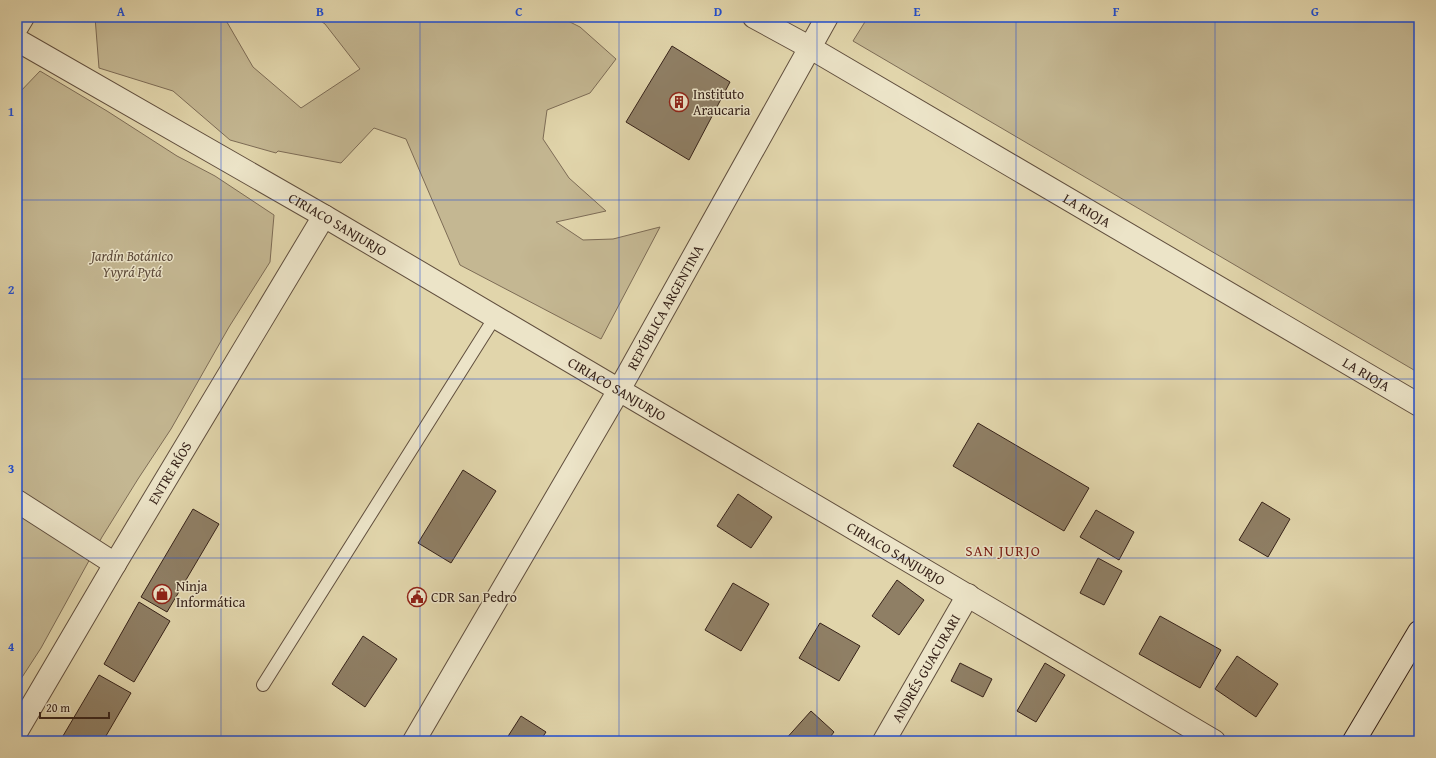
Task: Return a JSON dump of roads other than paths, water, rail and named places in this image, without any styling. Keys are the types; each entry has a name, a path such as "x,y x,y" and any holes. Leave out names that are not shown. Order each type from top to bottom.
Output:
{"street":[{"path":"17,27 23,17"},
{"name":"LA RIOJA","path":"754,17 809,47 1419,405"},
{"name":"REPÚBLICA ARGENTINA","path":"414,741 619,390 827,17"},
{"name":"CIRIACO SANJURJO","path":"17,40 324,216 1214,741"},
{"name":"ENTRE RÍOS","path":"17,731 115,564 324,216"},
{"path":"17,501 115,564"},
{"name":"ANDRÉS GUACURARI","path":"884,741 968,595"},
{"path":"1354,741 1419,632"}],"lane":[{"path":"263,685 495,317"}],"place":[{"name":"Instituto Araucaria","path":"679,102"},
{"name":"Ninja Informática","path":"162,594"},
{"name":"CDR San Pedro","path":"417,597"}],"district":[{"name":"SAN JURJO","path":"1003,551"}],"park label":[{"name":"Jardín Botánico Yvyrá Pytá","path":"132,264"}]}
